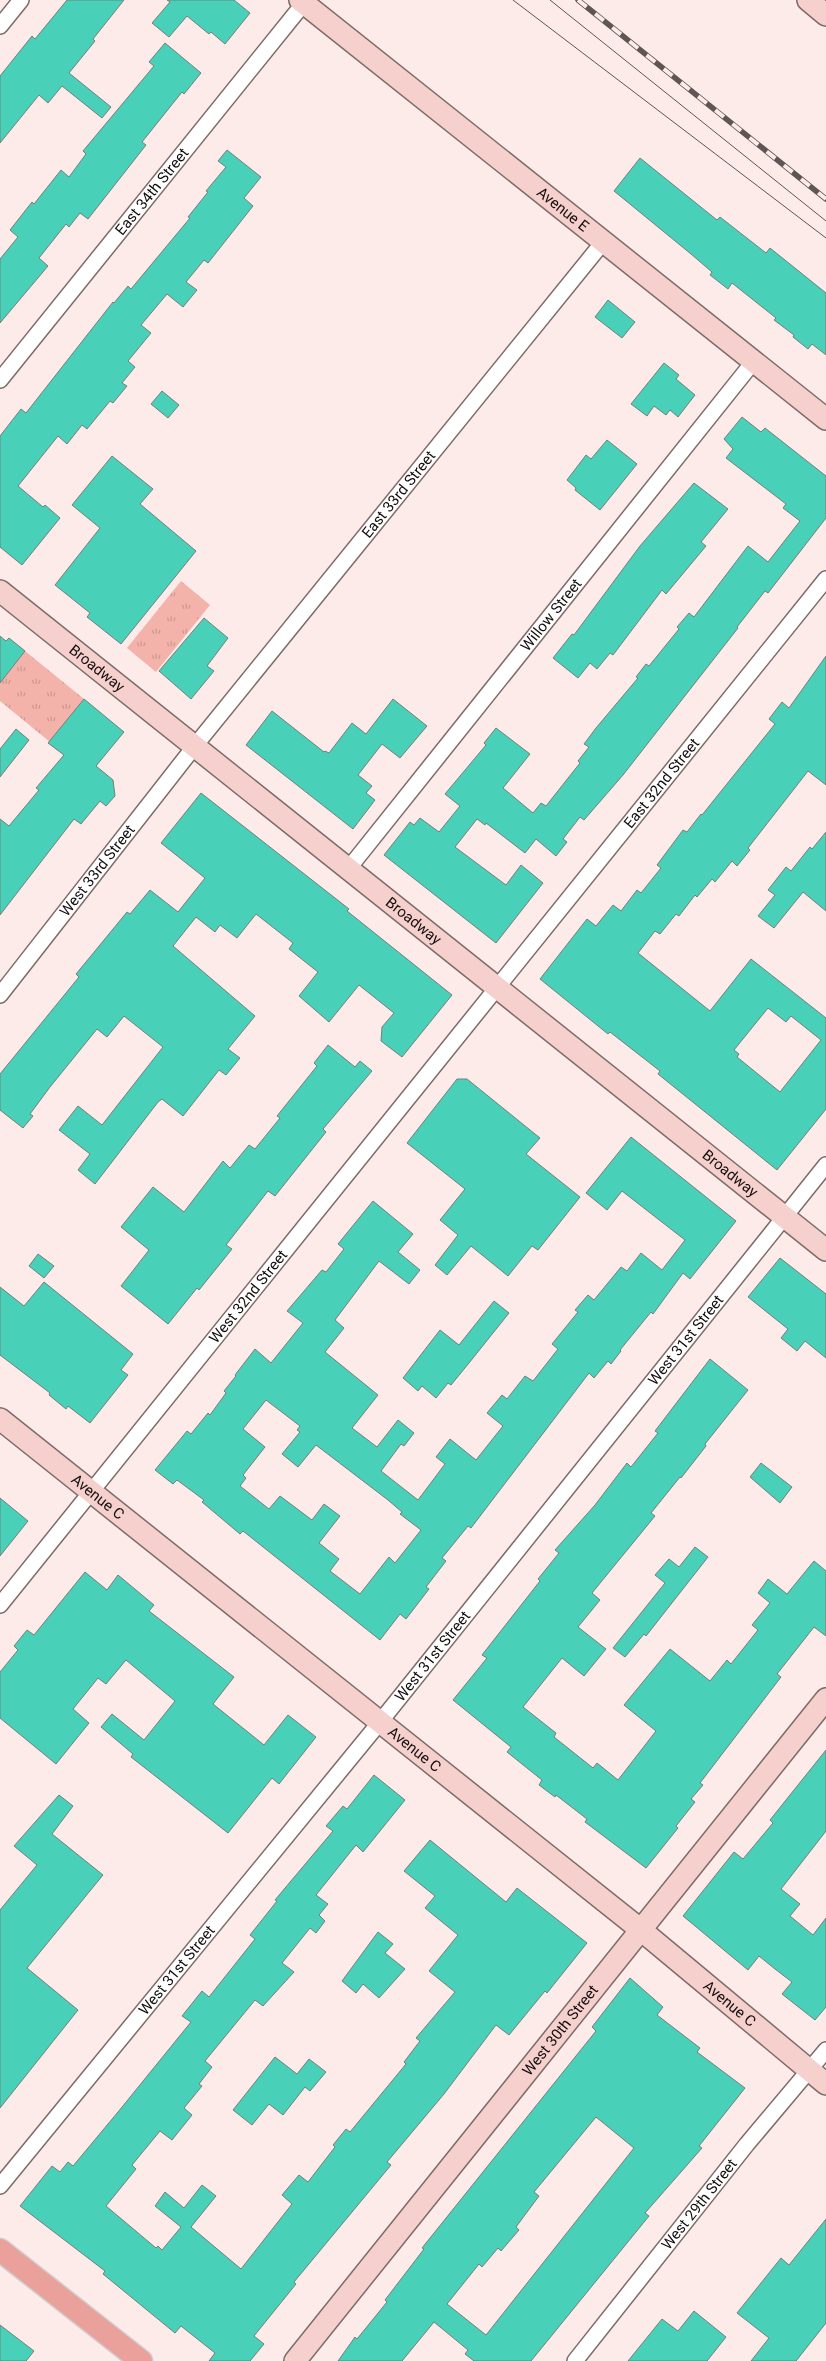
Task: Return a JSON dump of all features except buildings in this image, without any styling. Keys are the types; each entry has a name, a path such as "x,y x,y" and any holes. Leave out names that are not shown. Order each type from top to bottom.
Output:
{"main road":[{"path":"0,2250 141,2361"}],"street":[{"path":"0,26 21,0"},
{"path":"808,0 826,14"},
{"name":"Avenue E","path":"302,2 826,419"},
{"name":"East 34th Street","path":"0,380 302,2"},
{"name":"East 33rd Street","path":"194,747 604,241"},
{"name":"Willow Street","path":"349,868 754,361"},
{"name":"East 32nd Street","path":"498,989 826,579"},
{"name":"Broadway","path":"0,591 826,1250"},
{"name":"West 33rd Street","path":"0,994 194,747"},
{"name":"West 32nd Street","path":"0,1606 498,989"},
{"name":"West 31st Street","path":"0,2186 380,1722 826,1165"},
{"name":"Avenue C","path":"0,1419 641,1930 826,2084"},
{"name":"West 30th Street","path":"295,2361 826,1699"},
{"name":"West 29th Street","path":"575,2361 748,2144 826,2050"}],"green space":[{"path":"181,581 210,605 156,672 127,648"},
{"path":"25,651 84,699 50,742 0,701 0,683"}],"tram line":[{"path":"513,0 826,238"},
{"path":"550,0 826,221"}],"railway":[{"path":"578,0 826,199"}]}
